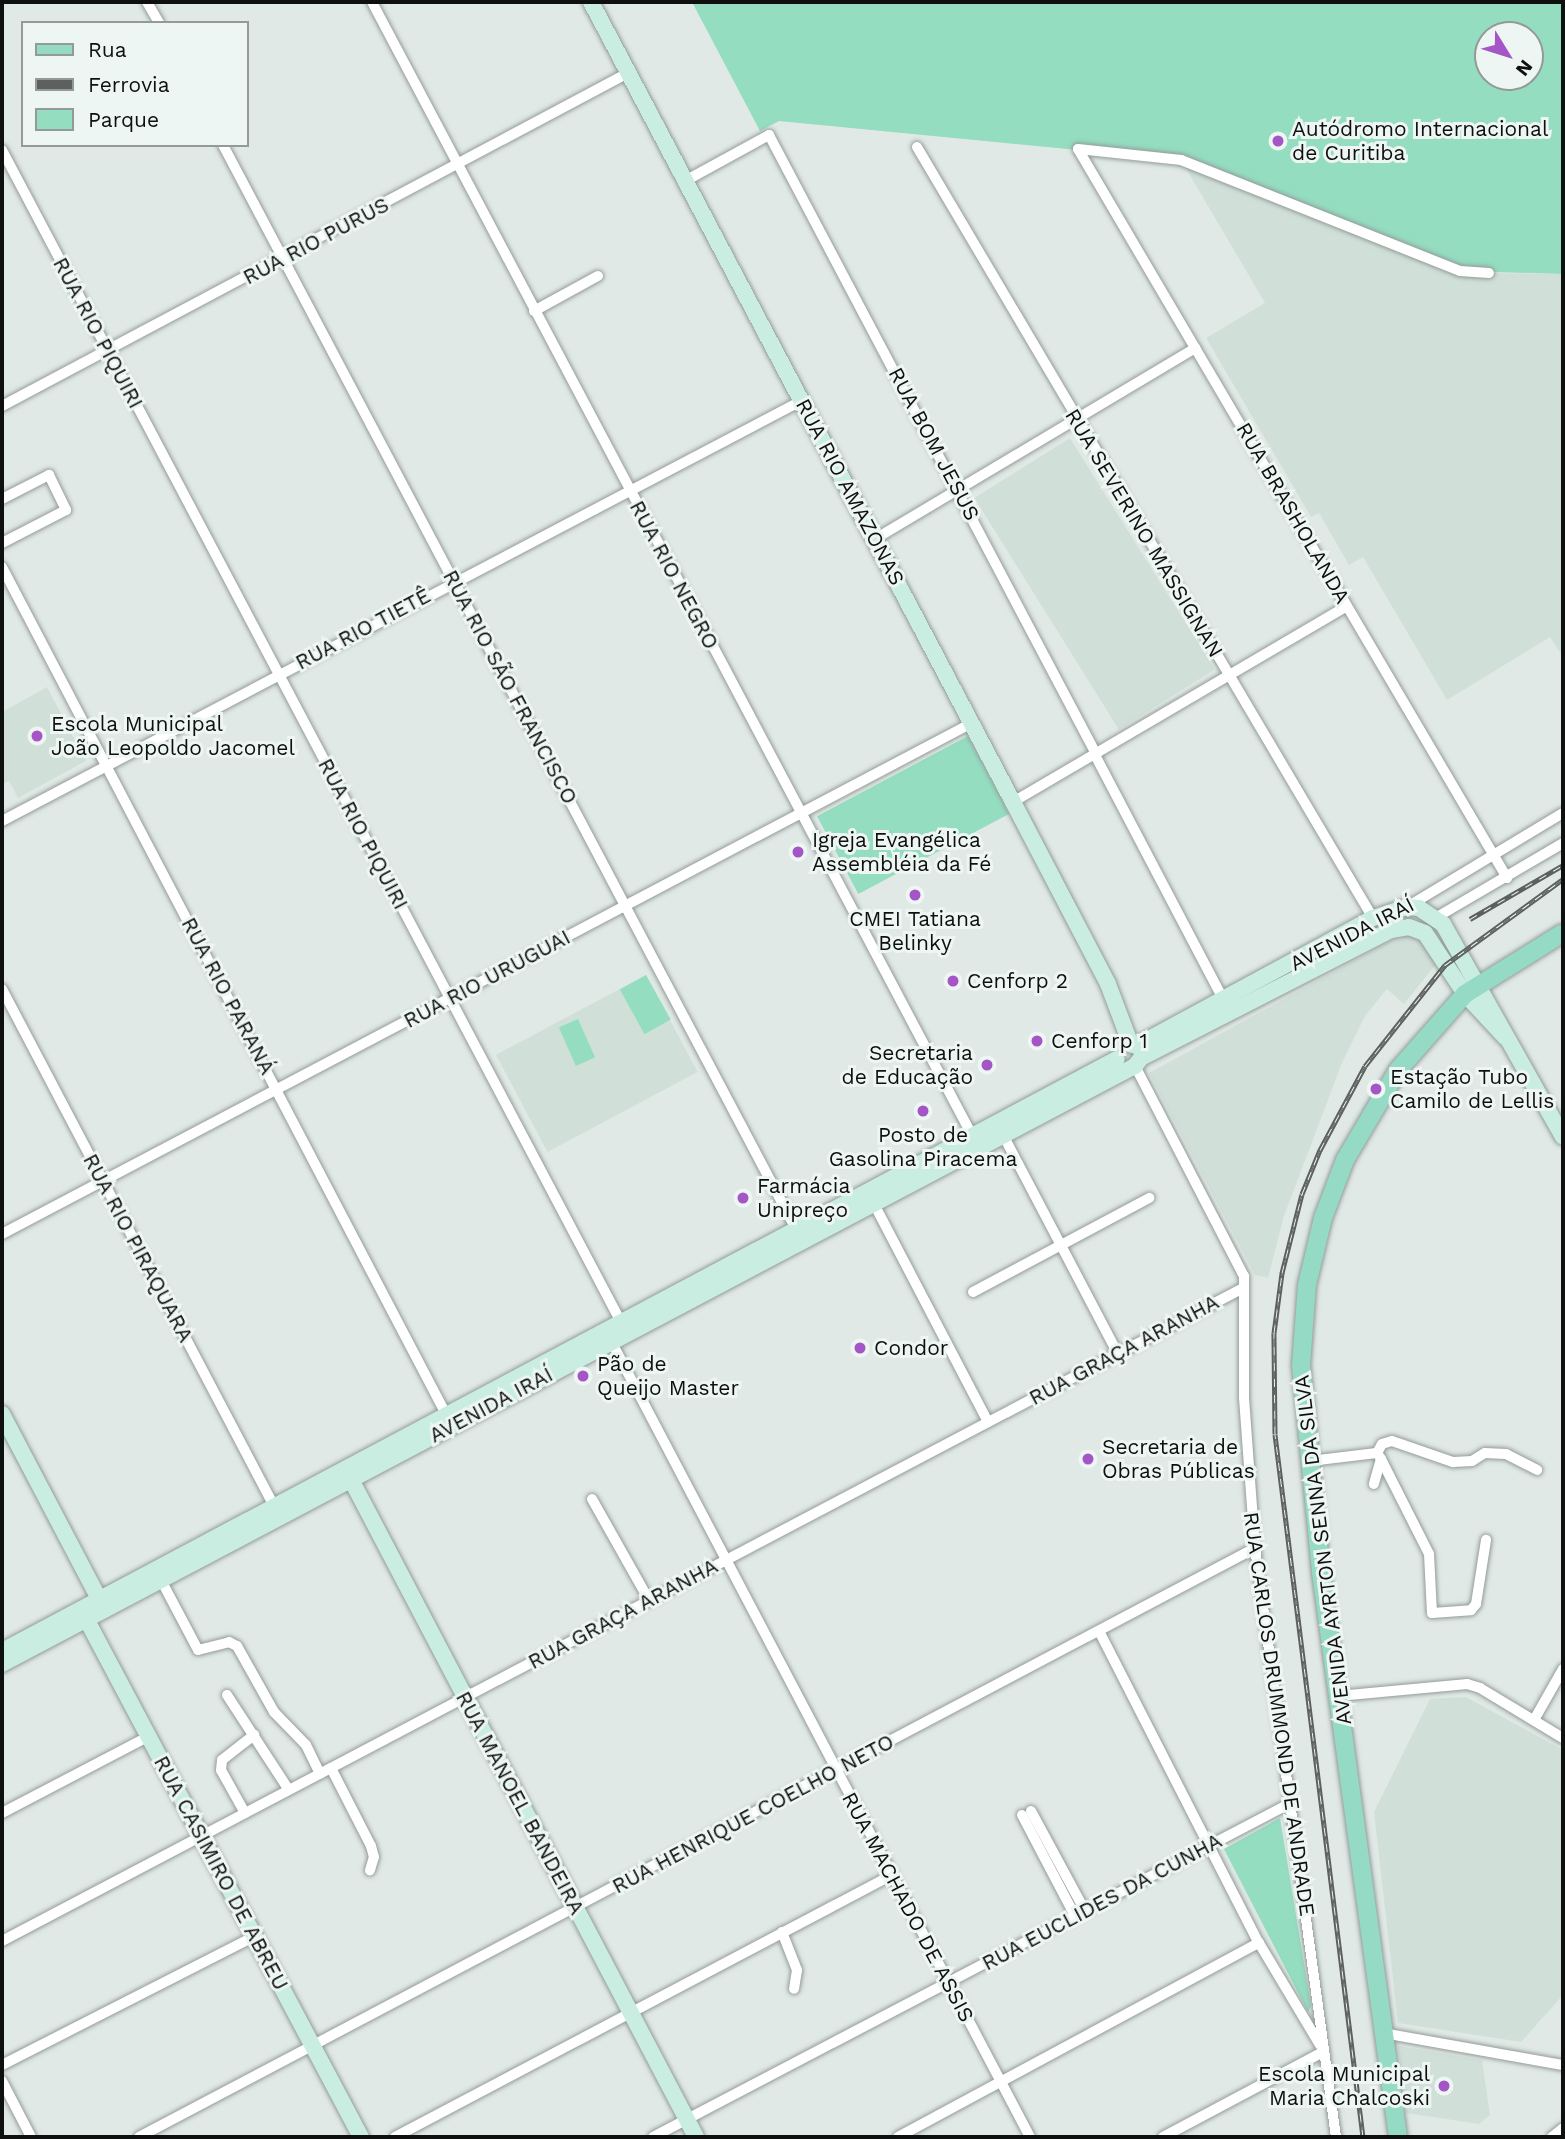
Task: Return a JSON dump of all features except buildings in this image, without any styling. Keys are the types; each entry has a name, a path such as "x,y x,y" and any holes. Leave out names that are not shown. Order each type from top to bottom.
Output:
{"main road":[{"name":"RUA RIO AMAZONAS","path":"590,2 1108,984 1130,1056"},
{"name":"AVENIDA IRAÍ","path":"778,1246 796,1229 975,1141 1002,1133 1130,1056 1159,1034 1373,918 1407,907"},
{"path":"1407,907 1437,917 1472,989 1505,1037 1563,1137"},
{"name":"AVENIDA IRAÍ","path":"2,1651 161,1580 320,1489 449,1420 778,1246 873,1202 975,1141 1130,1056 1391,930 1409,927 1425,933 1472,989"},
{"name":"AVENIDA AYRTON SENNA DA SILVA","path":"1398,2137 1338,1696 1310,1461 1301,1366 1303,1316 1323,1218 1345,1160 1385,1091 1419,1043 1472,989 1563,933"},
{"path":"1108,984 1140,1032 1159,1034"},
{"name":"AVENIDA IRAÍ","path":"474,1407 611,1341 624,1328"},
{"path":"2,1413 99,1599"},
{"name":"RUA MANOEL BANDEIRA","path":"348,1474 696,2137"},
{"name":"AVENIDA IRAÍ","path":"2,1664 83,1614 99,1599 274,1506 320,1489"},
{"name":"RUA CASIMIRO DE ABREU","path":"83,1614 361,2137"}],"street":[{"path":"147,2 158,21"},
{"name":"RUA RIO NEGRO","path":"372,2 975,1141"},
{"name":"RUA RIO PURUS","path":"2,406 628,74"},
{"name":"RUA BOM JESUS","path":"685,181 769,135 1224,1001"},
{"name":"RUA RIO SÃO FRANCISCO","path":"224,147 796,1229"},
{"name":"RUA SEVERINO MASSIGNAN","path":"917,148 1373,918"},
{"name":"RUA BRASHOLANDA","path":"1489,273 1461,271 1181,160 1078,149 1507,878"},
{"name":"RUA RIO PIQUIRI","path":"2,150 624,1328"},
{"path":"534,311 598,276"},
{"path":"875,539 1077,421 1195,348"},
{"name":"RUA RIO TIETÊ","path":"2,821 629,489 801,401"},
{"path":"2,499 49,475 66,510 2,542"},
{"name":"RUA RIO PARANÁ","path":"2,567 449,1420"},
{"path":"1013,802 1347,606"},
{"name":"RUA RIO URUGUAI","path":"2,1234 972,723"},
{"name":"AVENIDA IRAÍ","path":"1407,907 1563,813"},
{"name":"AVENIDA IRAÍ","path":"1437,917 1563,843"},
{"name":"RUA RIO PIRAQUARA","path":"2,989 274,1506"},
{"name":"RUA CARLOS DRUMMOND DE ANDRADE","path":"1130,1056 1244,1276 1244,1398 1255,1548 1336,2137"},
{"path":"1002,1133 1118,1354"},
{"path":"973,1292 1149,1198"},
{"path":"873,1202 988,1422"},
{"name":"RUA GRAÇA ARANHA","path":"2,1941 245,1813 277,1801 289,1790 1243,1288"},
{"name":"RUA MACHADO DE ASSIS","path":"611,1341 1030,2137"},
{"path":"1374,1484 1382,1444 1392,1441 1453,1462 1472,1461 1485,1453 1506,1454 1537,1470"},
{"path":"1310,1461 1379,1456"},
{"path":"1379,1456 1413,1532 1429,1554 1432,1613 1446,1616 1471,1611 1476,1604 1486,1539"},
{"path":"592,1499 649,1600"},
{"name":"RUA HENRIQUE COELHO NETO","path":"139,2137 576,1909 1255,1548"},
{"path":"161,1580 198,1650 229,1642 237,1646 274,1712 306,1745 320,1774"},
{"path":"1099,1631 1259,1942 1322,2050 1163,2137"},
{"path":"1534,1720 1563,1669"},
{"path":"1338,1696 1467,1684 1563,1738"},
{"path":"228,1695 289,1790"},
{"path":"245,1813 220,1770 222,1760 254,1735"},
{"path":"2,1813 149,1736"},
{"path":"331,1768 371,1846 374,1857 370,1870"},
{"name":"RUA EUCLIDES DA CUNHA","path":"653,2137 1289,1804"},
{"path":"1026,1813 1080,1914"},
{"path":"395,2137 892,1875"},
{"path":"782,1932 797,1970 794,1989"},
{"path":"2,2065 255,1936"},
{"path":"898,2137 1259,1942"},
{"path":"1383,2033 1563,2065"},
{"path":"2,2081 31,2137"},
{"path":"1552,2137 1563,2128"}],"shaded area":[{"path":"1181,160 1489,273 1563,274 1563,657 1550,637 1447,700 1363,557 1349,565 1319,513 1311,517 1206,338 1265,303"},
{"path":"1070,438 1215,670 1119,729 974,498"},
{"name":"Escola Municipal João Leopoldo Jacomel","path":"47,687 86,761 18,798 9,781 2,784 2,712"},
{"path":"1409,935 1420,937 1436,964 1404,1004 1387,989 1365,1016 1342,1063 1284,1216 1268,1278 1255,1275 1149,1073 1390,941"},
{"path":"646,975 698,1072 548,1152 496,1055"},
{"path":"1466,1697 1563,1750 1563,1995 1521,2042 1398,2023 1374,1812 1430,1699"},
{"name":"Escola Municipal Maria Chalcoski","path":"1398,2046 1482,2060 1490,2115 1479,2124 1406,2113"}],"green space":[{"name":"Autódromo Internacional de Curitiba","path":"692,2 1563,2 1563,274 1460,271 1181,160 779,121 760,131"},
{"path":"968,736 1009,814 858,894 817,816"},
{"path":"646,975 671,1020 644,1034 620,990"},
{"path":"578,1019 595,1057 576,1066 559,1028"},
{"path":"1280,1818 1311,2006 1308,2012 1224,1849"}],"railway":[{"path":"1470,919 1563,865"},
{"path":"1363,2137 1275,1434 1274,1333 1282,1273 1302,1194 1320,1150 1365,1066 1445,965 1563,879"}],"place":[{"name":"Autódromo Internacional de Curitiba","path":"1278,141"},
{"name":"Escola Municipal João Leopoldo Jacomel","path":"37,736"},
{"name":"Igreja Evangélica Assembléia da Fé","path":"798,852"},
{"name":"CMEI Tatiana Belinky","path":"915,895"},
{"name":"Cenforp 2","path":"953,981"},
{"name":"Cenforp 1","path":"1037,1041"},
{"name":"Secretaria de Educação","path":"987,1065"},
{"name":"Estação Tubo Camilo de Lellis","path":"1376,1089"},
{"name":"Posto de Gasolina Piracema","path":"923,1111"},
{"name":"Farmácia Unipreço","path":"743,1198"},
{"name":"Condor","path":"860,1348"},
{"name":"Pão de Queijo Master","path":"583,1376"},
{"name":"Secretaria de Obras Públicas","path":"1088,1459"},
{"name":"Escola Municipal Maria Chalcoski","path":"1444,2086"}]}
